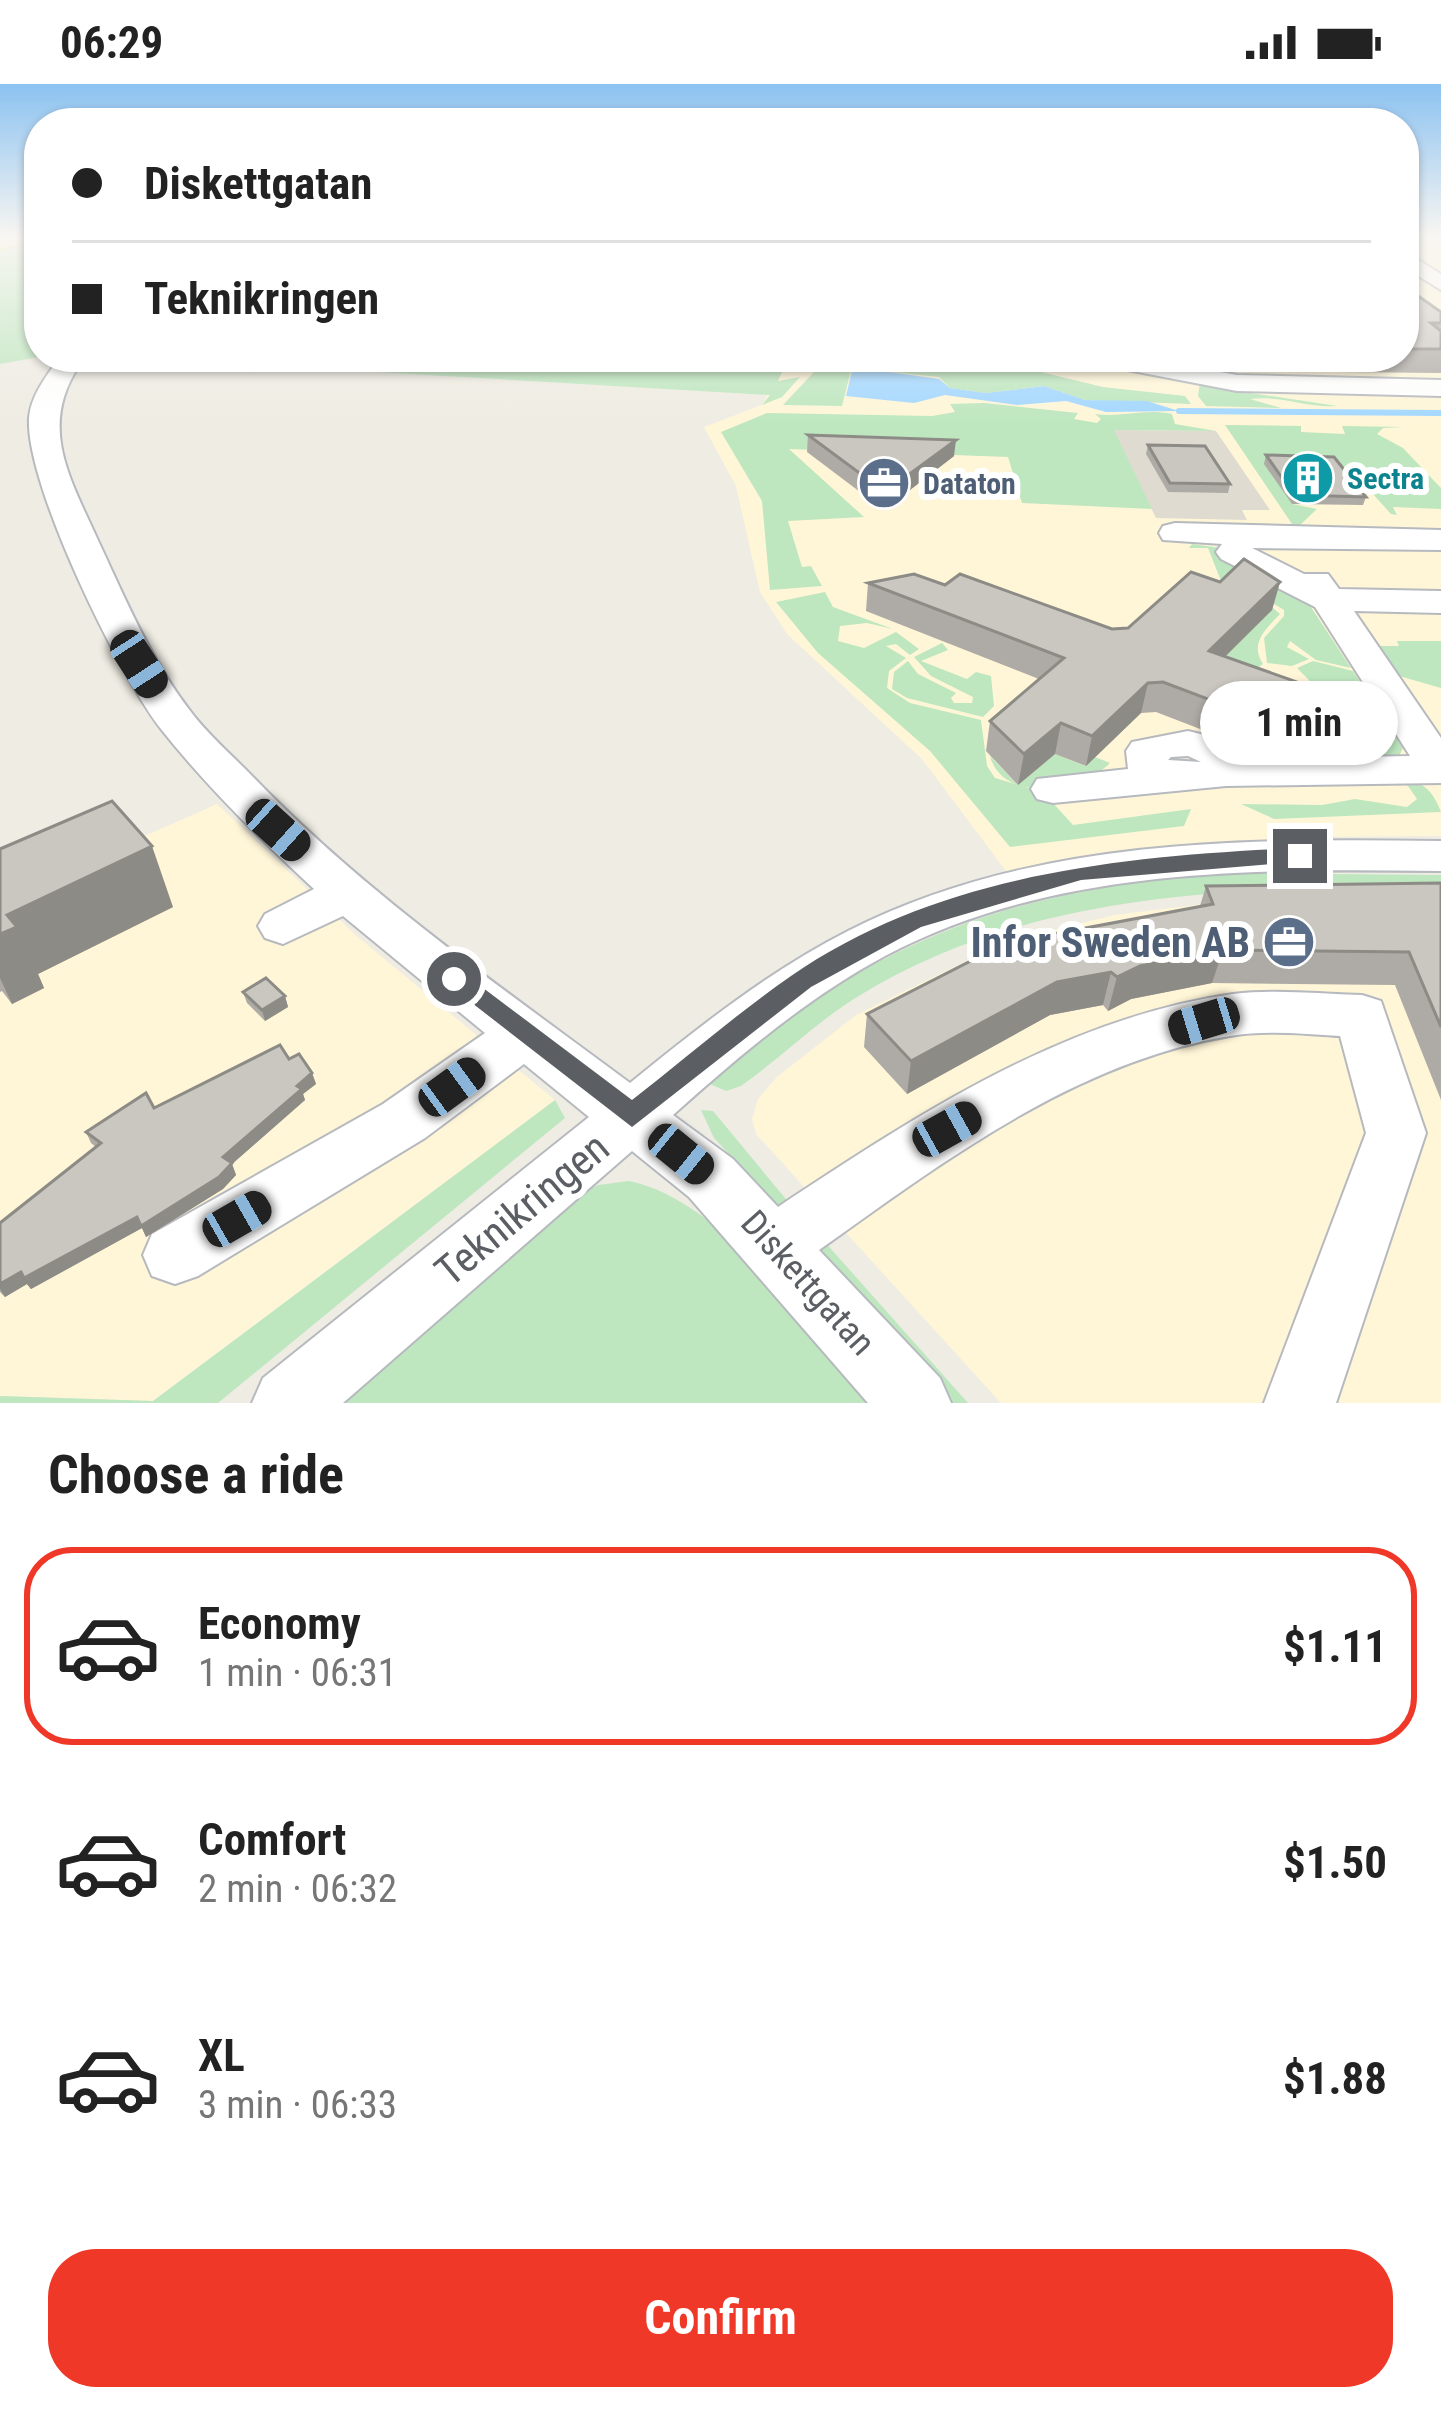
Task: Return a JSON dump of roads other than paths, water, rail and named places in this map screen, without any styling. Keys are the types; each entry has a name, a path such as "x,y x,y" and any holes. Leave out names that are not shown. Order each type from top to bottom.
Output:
{"street":[{"name":"Diskettgatan","path":"62,372 50,388 43,415 46,458 122,632 176,721 219,772 348,893 711,1178 915,1403"},
{"path":"1181,372 1237,382 1441,388"},
{"path":"1175,533 1441,540"},
{"path":"1272,536 1329,600 1440,769"},
{"path":"1272,536 1240,541 1233,552 1329,600 1441,602"},
{"path":"1053,789 1226,773 1440,769"},
{"name":"Teknikringen","path":"288,1403 802,980 860,946 973,900 1146,863 1343,854 1441,856"},
{"path":"283,926 348,893"},
{"path":"775,1244 947,1129 1100,1055 1234,1016 1362,1016 1396,1133 1300,1403"},
{"path":"175,1255 404,1121 525,1034"}],"water":[{"path":"852,372 889,372 939,379 950,388 986,393 1044,386 1085,400 1147,401 1179,411 1106,412 1066,401 1017,405 945,395 914,403 846,396"}],"waterway":[{"path":"1179,411 1441,413"}],"place":[{"name":"Sectra","path":"1308,478"},
{"name":"Dataton","path":"884,483"},
{"name":"Infor Sweden AB","path":"1289,942"}]}
